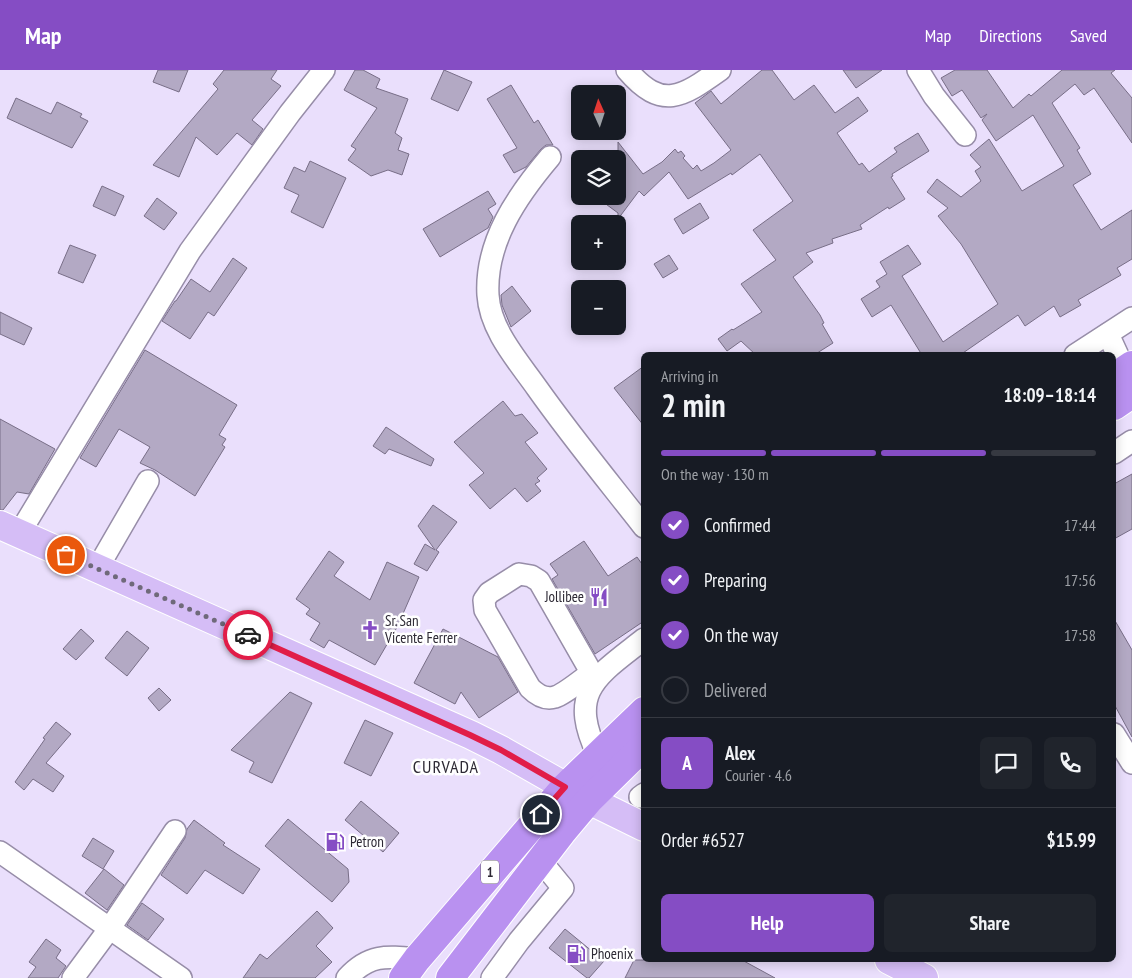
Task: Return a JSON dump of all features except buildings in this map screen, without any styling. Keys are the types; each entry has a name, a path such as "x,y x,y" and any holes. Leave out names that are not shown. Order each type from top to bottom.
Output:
{"highway":[{"path":"1116,402 1127,378"},
{"name":"1","path":"410,968 565,787 641,714"},
{"name":"1","path":"450,978 540,860 589,800 641,749"}],"main road":[{"path":"10,530 470,735 501,750 589,800 641,826"},
{"path":"893,962 924,978"}],"street":[{"path":"10,530 190,251 290,113 324,70"},
{"path":"627,70 639,84 655,94 672,96 692,90 720,70"},
{"path":"918,70 934,96 964,135"},
{"path":"550,157 528,182 494,244 488,274 488,297 494,319 508,347 558,418 641,523"},
{"path":"1080,352 1132,318"},
{"path":"1108,334 1116,352"},
{"path":"1116,353 1127,378"},
{"path":"1116,452 1132,441"},
{"path":"97,569 148,481"},
{"path":"598,755 590,738 585,708 593,676 539,581 531,576 519,574 489,593 484,600 485,610 530,688 535,694 545,698 555,697 593,676 641,641"},
{"path":"1116,737 1132,763"},
{"path":"73,978 110,928 175,831"},
{"path":"0,852 181,978"},
{"path":"492,978 562,888 540,860"},
{"path":"492,922 519,941"},
{"path":"347,978 358,966 374,959 395,957 410,968"}],"way so far":[{"path":"66,555 248,635"}],"place":[{"name":"Jollibee","path":"599,597"},
{"name":"Sr. San Vicente Ferrer","path":"370,630"},
{"name":"Petron","path":"335,842"},
{"name":"Phoenix","path":"576,954"}],"district":[{"name":"CURVADA","path":"446,767"}],"route":[{"path":"248,635 470,735 501,750 565,787 541,814"}]}
